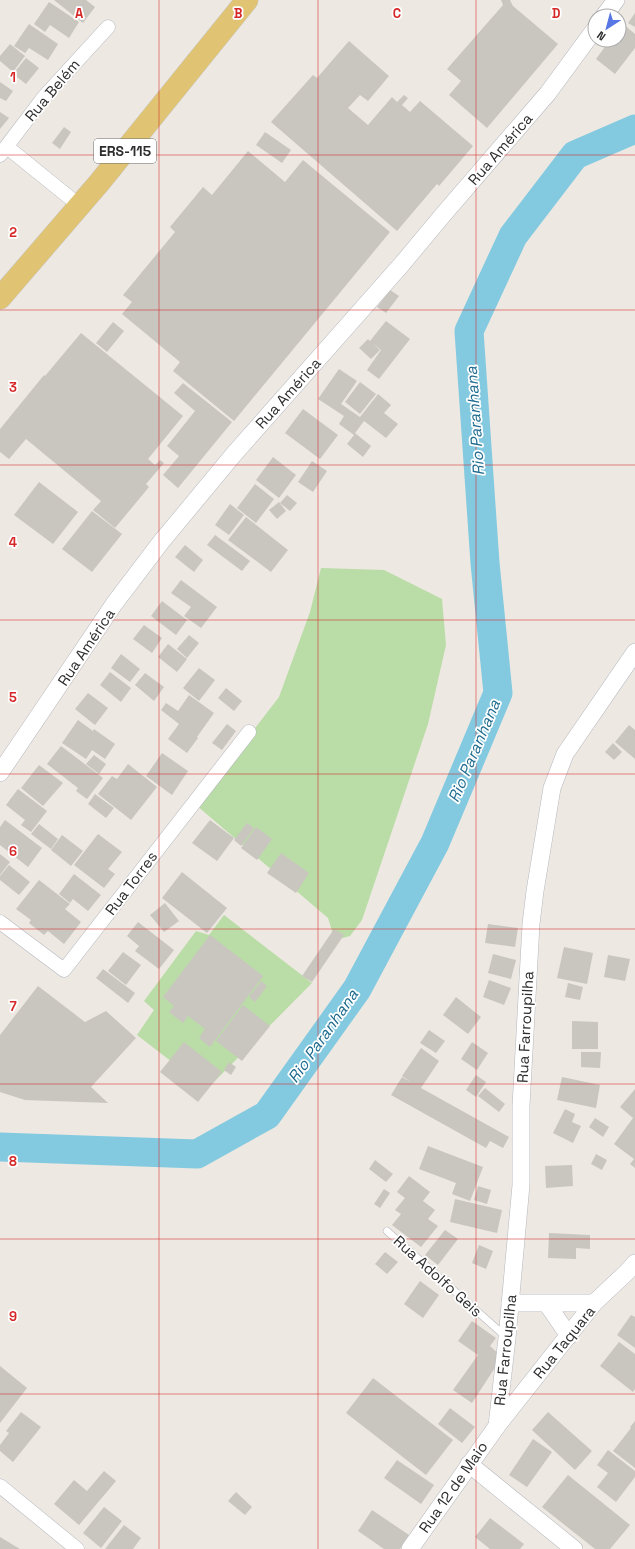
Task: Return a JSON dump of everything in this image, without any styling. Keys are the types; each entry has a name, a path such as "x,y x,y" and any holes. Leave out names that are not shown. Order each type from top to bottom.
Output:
{"main road":[{"name":"ERS-115","path":"0,298 80,206 247,0"}],"street":[{"name":"Rua Belém","path":"3,151 44,97 108,27"},
{"name":"Rua América","path":"0,773 114,604 161,542 234,454 402,264 548,93 587,40"},
{"path":"3,151 80,206"},
{"name":"Rua Farroupilha","path":"497,1426 507,1338 521,1184 521,1106 532,924 535,891 552,788 565,754 635,652"},
{"name":"Rua Torres","path":"0,922 64,970 248,732"},
{"name":"Rua Taquara","path":"497,1426 594,1303 632,1271"},
{"path":"510,1303 594,1303"},
{"path":"547,1304 568,1336"},
{"name":"Rua 12 de Maio","path":"410,1549 497,1426"},
{"path":"469,1464 574,1549"},
{"path":"0,1486 77,1549"}],"lane":[{"name":"Rua Adolfo Geis","path":"387,1231 507,1338"}],"green space":[{"path":"321,568 384,570 442,599 446,645 428,724 362,920 350,936 335,940 328,918 196,805 279,697 310,612"},
{"path":"224,915 312,983 207,1089 137,1035 154,1010 144,1001 196,931 209,935"}],"building":[{"path":"54,0 86,0 95,7 83,23"},
{"path":"501,0 510,0 513,6 558,44 487,128 449,95 461,81 447,69 503,5"},
{"path":"49,2 79,22 69,38 50,25 45,32 34,24"},
{"path":"635,13 635,27 628,23"},
{"path":"29,24 58,44 48,60 29,48 25,53 14,46"},
{"path":"627,27 635,34 635,48 615,74 596,59 604,48 627,48"},
{"path":"349,41 389,76 368,101 360,95 348,108 368,125 392,97 397,102 404,95 408,98 402,105 410,112 420,101 473,146 439,186 437,184 397,231 271,122 313,75 317,78"},
{"path":"10,44 25,56 13,72 0,61 0,56"},
{"path":"26,58 39,68 26,84 13,74"},
{"path":"0,82 13,91 6,101 0,98"},
{"path":"0,112 9,118 0,129"},
{"path":"64,127 71,132 60,149 52,143"},
{"path":"265,132 291,150 282,163 256,145"},
{"path":"248,151 285,182 303,160 390,232 234,421 173,371 180,362 122,314 132,302 123,295 175,232 170,227 203,187 212,195"},
{"path":"390,290 399,296 386,313 377,307"},
{"path":"386,321 410,339 379,379 367,370 381,350 372,343 380,350 371,359 359,348 368,339 370,341"},
{"path":"113,322 124,331 107,352 96,343"},
{"path":"81,333 183,416 148,459 155,465 160,460 164,463 146,484 149,487 115,528 93,510 101,501 26,439 9,459 0,452 0,429"},
{"path":"339,369 357,381 341,404 360,417 378,394 391,405 384,413 398,424 386,438 364,421 355,433 371,446 363,457 347,444 354,435 339,424 344,416 318,399"},
{"path":"360,382 376,394 360,414 345,402"},
{"path":"183,383 232,422 178,488 163,475 179,456 167,446 195,411 174,393"},
{"path":"303,409 338,435 320,459 285,433"},
{"path":"273,457 296,475 279,498 256,480"},
{"path":"312,461 327,471 313,492 298,482"},
{"path":"39,482 78,512 53,544 14,515"},
{"path":"255,484 274,499 256,523 237,508"},
{"path":"287,495 297,503 290,511 280,503"},
{"path":"279,502 286,511 277,519 269,510"},
{"path":"230,504 244,515 229,535 215,525"},
{"path":"92,511 122,534 92,572 62,549"},
{"path":"246,517 288,550 271,572 228,540"},
{"path":"215,535 250,561 242,571 207,545"},
{"path":"185,545 203,560 194,572 175,557"},
{"path":"181,580 217,607 201,628 184,616 191,607 171,593"},
{"path":"162,601 187,620 176,635 151,616"},
{"path":"144,625 162,638 152,653 133,639"},
{"path":"189,635 199,643 187,658 177,649"},
{"path":"168,644 187,659 177,672 158,657"},
{"path":"121,654 140,669 130,682 111,668"},
{"path":"199,668 215,680 199,701 183,688"},
{"path":"110,672 131,688 121,702 100,685"},
{"path":"145,673 164,687 154,701 135,685"},
{"path":"226,688 242,701 234,711 218,698"},
{"path":"88,693 108,708 95,725 75,709"},
{"path":"189,695 214,713 187,753 168,739 179,724 161,710 166,703 178,711"},
{"path":"78,720 115,744 105,759 92,750 86,759 62,743"},
{"path":"227,724 236,731 222,750 212,743"},
{"path":"629,725 635,730 635,759 615,742"},
{"path":"613,743 622,752 614,760 605,752"},
{"path":"61,746 103,778 87,799 76,791 78,788 47,764"},
{"path":"162,753 188,771 172,795 146,776"},
{"path":"94,755 106,764 99,774 86,764"},
{"path":"128,764 157,787 131,820 98,794 112,776 117,779"},
{"path":"39,765 63,783 43,806 21,788"},
{"path":"18,789 47,811 31,832 21,825 25,820 6,805"},
{"path":"95,794 114,808 106,818 88,804"},
{"path":"5,820 42,848 28,867 0,845 0,827"},
{"path":"210,820 234,838 217,861 192,843"},
{"path":"247,823 254,828 241,846 234,840"},
{"path":"39,824 58,839 51,849 31,834"},
{"path":"256,827 272,839 257,860 241,848"},
{"path":"98,834 122,852 108,869 115,874 104,888 74,865"},
{"path":"62,835 83,851 71,866 51,850"},
{"path":"281,853 309,873 296,893 267,873"},
{"path":"0,854 10,862 0,875"},
{"path":"9,865 30,882 19,895 0,880 0,876"},
{"path":"182,872 227,908 207,933 162,898"},
{"path":"74,874 101,895 88,911 73,899 70,903 59,894"},
{"path":"39,880 70,904 65,909 81,922 64,944 48,931 44,935 29,923 31,920 16,909"},
{"path":"165,903 179,921 164,932 150,915"},
{"path":"138,922 174,950 159,969 135,951 139,946 127,936"},
{"path":"488,924 518,928 515,947 485,943"},
{"path":"334,929 344,935 312,982 302,976"},
{"path":"210,935 263,976 210,1047 199,1038 205,1029 188,1016 183,1023 169,1012 174,1006 163,997"},
{"path":"564,947 593,953 587,984 557,978"},
{"path":"123,952 141,965 126,985 108,971"},
{"path":"493,954 516,960 511,979 488,973"},
{"path":"608,955 630,959 625,981 604,977"},
{"path":"103,969 135,993 128,1003 96,978"},
{"path":"489,980 511,988 504,1005 483,997"},
{"path":"261,981 267,986 255,1002 249,997"},
{"path":"568,983 583,987 580,1000 565,997"},
{"path":"38,986 85,1022 106,1011 136,1038 91,1087 108,1103 25,1100 0,1092 0,1035"},
{"path":"456,997 481,1017 468,1034 443,1015"},
{"path":"243,1005 270,1026 242,1061 216,1041"},
{"path":"572,1021 598,1022 598,1049 572,1049"},
{"path":"429,1030 445,1041 436,1053 420,1043"},
{"path":"184,1042 222,1072 198,1102 160,1072"},
{"path":"472,1042 488,1053 477,1070 461,1059"},
{"path":"421,1048 439,1061 421,1088 509,1137 503,1148 490,1141 486,1148 391,1095 402,1077 411,1082 402,1076"},
{"path":"581,1052 601,1052 600,1068 581,1067"},
{"path":"229,1062 236,1067 231,1075 224,1070"},
{"path":"476,1075 486,1082 476,1097 466,1090"},
{"path":"562,1077 600,1085 596,1108 557,1100"},
{"path":"485,1088 505,1104 499,1112 478,1096"},
{"path":"635,1089 635,1168 630,1164 634,1159 614,1144 633,1118 620,1107"},
{"path":"565,1109 575,1114 572,1122 581,1126 573,1143 553,1133"},
{"path":"595,1118 609,1127 603,1137 589,1127"},
{"path":"428,1146 483,1167 470,1201 452,1194 456,1183 419,1169"},
{"path":"596,1154 607,1160 602,1170 591,1164"},
{"path":"375,1160 393,1174 386,1182 369,1169"},
{"path":"572,1165 573,1186 546,1188 545,1166"},
{"path":"409,1176 430,1192 423,1201 435,1210 428,1219 438,1226 421,1247 392,1225 401,1214 395,1210 405,1198 397,1192"},
{"path":"478,1186 491,1190 487,1204 474,1200"},
{"path":"384,1189 390,1193 380,1208 374,1204"},
{"path":"455,1199 502,1210 497,1233 450,1222"},
{"path":"445,1230 458,1239 438,1265 425,1255"},
{"path":"549,1233 590,1235 590,1249 576,1248 576,1259 548,1258"},
{"path":"479,1245 493,1251 486,1269 472,1263"},
{"path":"385,1252 398,1262 387,1274 375,1264"},
{"path":"420,1281 439,1295 423,1318 404,1304"},
{"path":"631,1315 635,1317 635,1348 617,1335"},
{"path":"472,1321 496,1338 490,1346 502,1357 472,1403 453,1390 478,1355 458,1341"},
{"path":"619,1342 635,1354 635,1389 633,1392 600,1366"},
{"path":"0,1366 27,1388 0,1423"},
{"path":"373,1378 453,1440 426,1475 346,1413"},
{"path":"450,1408 475,1427 462,1443 438,1424"},
{"path":"21,1412 41,1427 13,1462 0,1451 0,1445 9,1433 6,1431"},
{"path":"548,1412 592,1451 575,1470 532,1430"},
{"path":"635,1421 635,1468 613,1451"},
{"path":"533,1439 552,1452 527,1487 509,1475"},
{"path":"608,1450 635,1471 635,1477 616,1502 597,1487 608,1473 597,1465"},
{"path":"397,1460 434,1485 421,1504 384,1478"},
{"path":"104,1471 116,1481 79,1525 54,1504 74,1480 87,1491"},
{"path":"568,1475 630,1525 610,1549 595,1549 542,1507"},
{"path":"236,1492 252,1507 245,1515 228,1501"},
{"path":"104,1507 122,1521 101,1548 83,1533"},
{"path":"372,1510 409,1535 400,1549 384,1549 358,1531"},
{"path":"490,1518 524,1544 520,1549 490,1549 475,1537"},
{"path":"124,1525 141,1538 133,1549 105,1549"},
{"path":"0,1537 20,1549 0,1549"}],"waterway":[{"name":"Rio Paranhana","path":"0,1147 197,1154 267,1115 357,989 435,843 498,693 485,563 469,331 513,236 575,155 635,129"}]}
